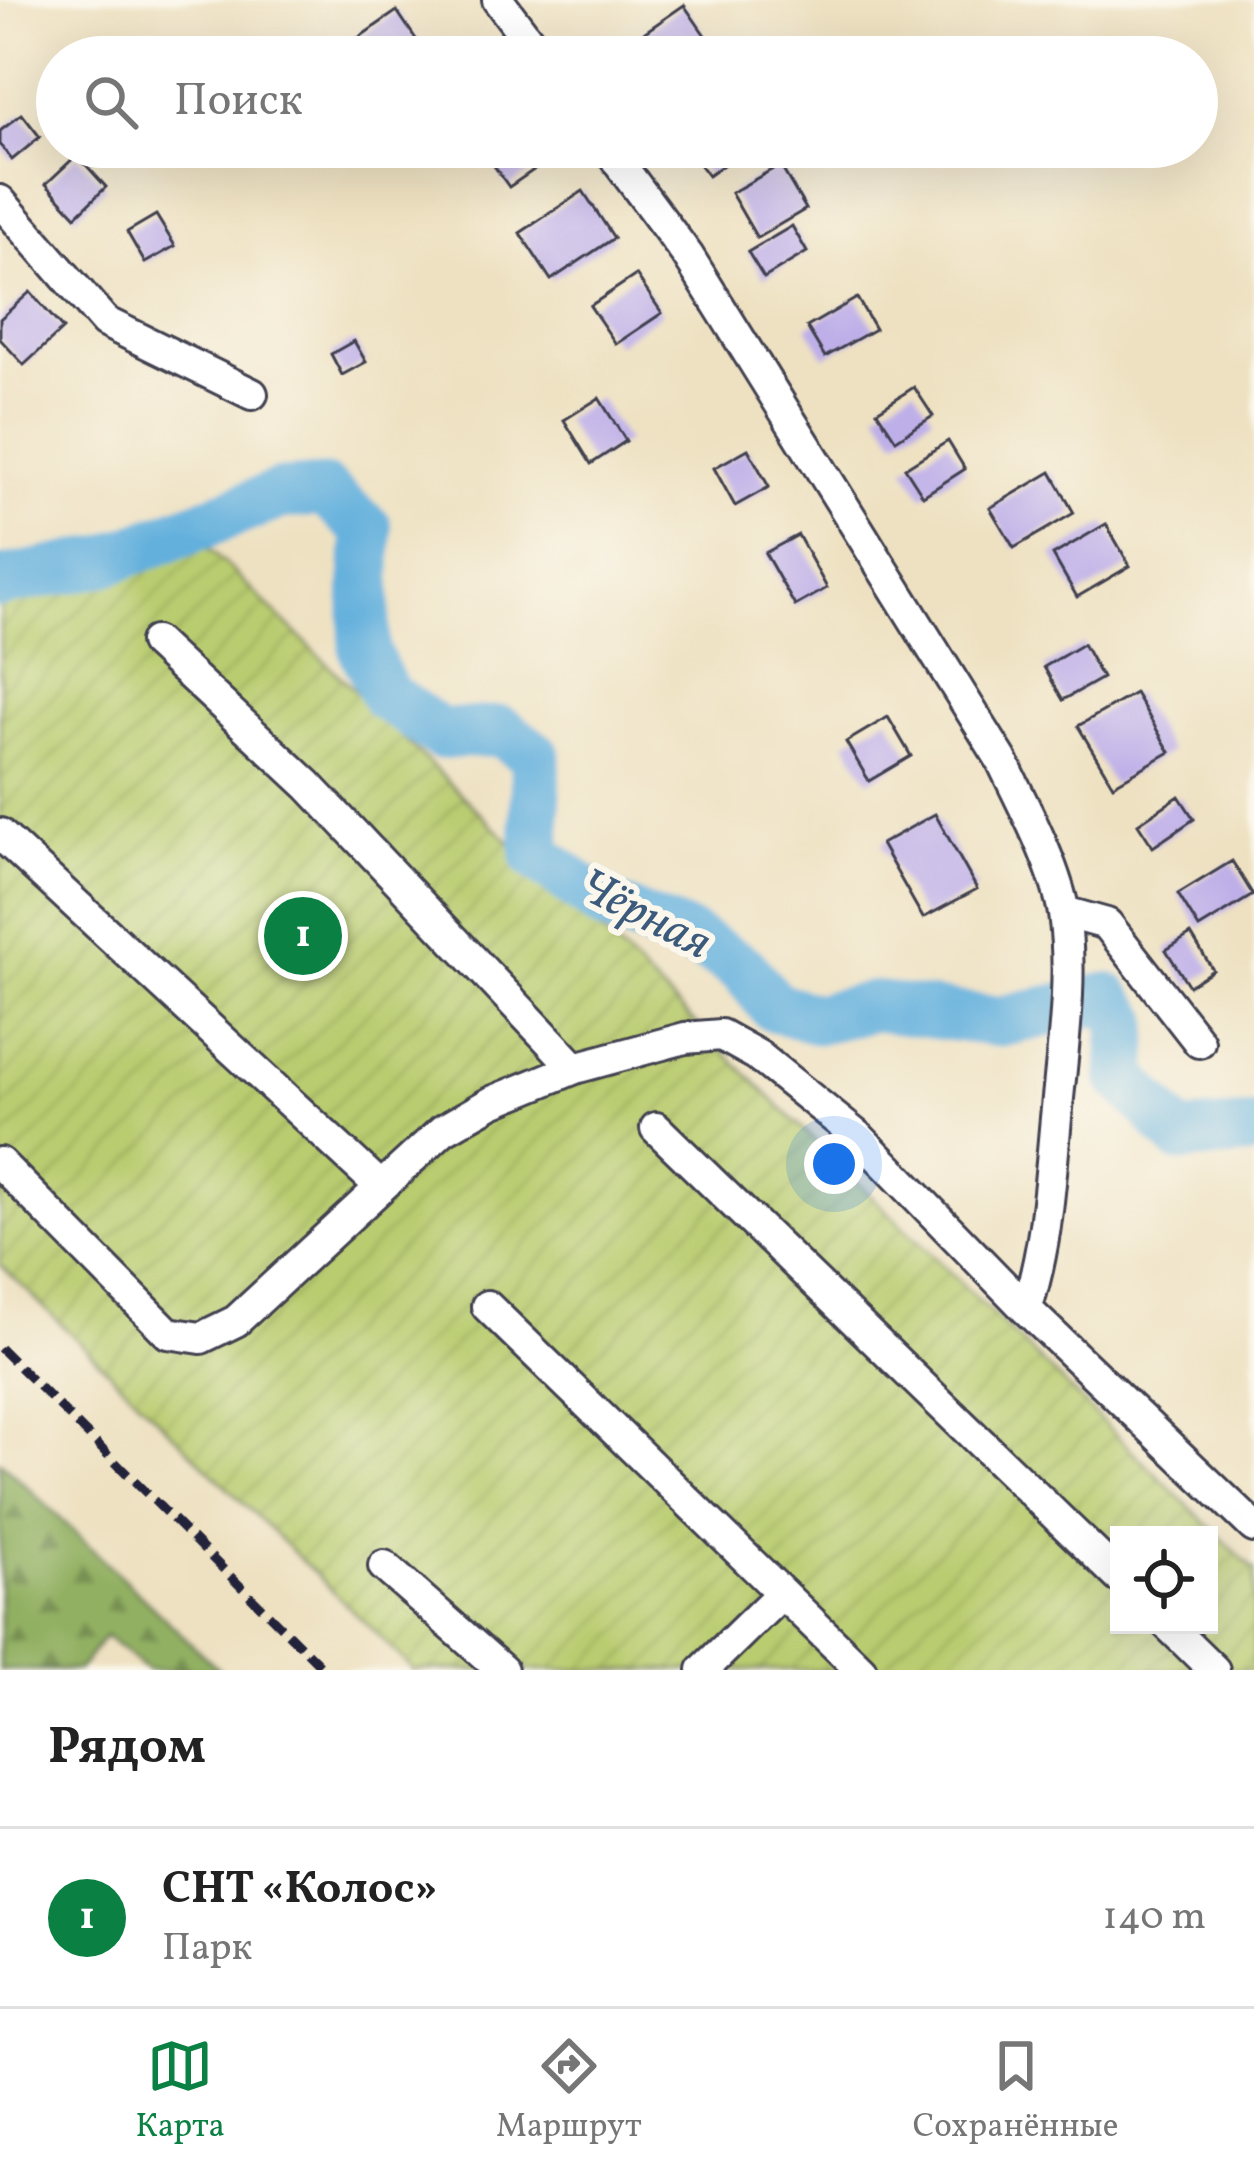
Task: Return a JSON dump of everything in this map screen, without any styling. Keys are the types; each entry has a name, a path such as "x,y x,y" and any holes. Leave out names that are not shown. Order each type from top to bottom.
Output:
{"street":[{"path":"498,0 525,36"},
{"path":"623,168 688,256 1001,759 1035,831 1064,912 1063,1048 1041,1263 1026,1309"},
{"path":"0,201 105,322 252,394"},
{"path":"155,642 308,785 575,1068"},
{"path":"0,834 381,1187"},
{"path":"1064,912 1107,924 1199,1042"},
{"path":"0,1163 168,1333 201,1338 236,1321 443,1130 492,1102 575,1068 685,1038 721,1035 757,1055 861,1139 1026,1309 1254,1527"},
{"path":"656,1128 1110,1568"},
{"path":"487,1306 861,1670"},
{"path":"384,1566 502,1670"},
{"path":"703,1670 782,1593"},
{"path":"1177,1634 1214,1670"}],"green space":[{"path":"208,547 1209,1526 1110,1526 1110,1634 1218,1634 1218,1535 1254,1570 1254,1670 413,1670 0,1264 0,607 140,561"},
{"path":"0,1461 219,1670 147,1670 105,1636 79,1670 0,1670"}],"building":[{"path":"684,5 705,36 639,36"},
{"path":"397,11 414,36 361,36"},
{"path":"22,114 36,132 36,140 12,160 0,145 0,131"},
{"path":"63,168 89,168 106,187 76,216 46,184"},
{"path":"496,168 537,168 509,187"},
{"path":"782,168 806,209 757,238 731,193"},
{"path":"583,191 614,238 551,280 520,233"},
{"path":"156,215 175,246 145,263 127,232"},
{"path":"792,226 807,252 764,278 748,252"},
{"path":"636,275 662,313 616,344 590,306"},
{"path":"30,292 63,329 24,365 0,339 0,319"},
{"path":"857,298 875,329 825,357 807,327"},
{"path":"354,341 366,362 342,375 331,354"},
{"path":"914,387 933,416 896,440 877,411"},
{"path":"599,398 626,441 591,464 564,420"},
{"path":"948,441 965,469 923,496 905,468"},
{"path":"748,449 769,487 735,506 714,468"},
{"path":"1051,472 1074,513 1014,548 990,508"},
{"path":"1106,524 1130,566 1077,597 1053,555"},
{"path":"798,535 827,588 795,606 765,553"},
{"path":"1083,644 1102,678 1063,700 1044,667"},
{"path":"1135,693 1170,752 1113,785 1078,726"},
{"path":"888,717 911,756 869,781 846,742"},
{"path":"1179,796 1194,819 1153,847 1138,824"},
{"path":"935,814 977,889 923,918 881,844"},
{"path":"1232,861 1253,895 1199,928 1178,894"},
{"path":"1191,934 1213,970 1189,986 1166,950"}],"waterway":[{"name":"Чёрная","path":"0,582 107,560 281,494 324,491 367,529 364,650 386,696 441,734 501,731 535,756 536,855 605,906 693,939 743,969 773,1006 816,1019 874,1006 1000,1022 1107,998 1125,1021 1122,1077 1180,1137 1254,1130"}],"railway":[{"path":"0,1348 325,1670"}],"place":[{"name":"СНТ «Колос»","path":"303,936"}]}
